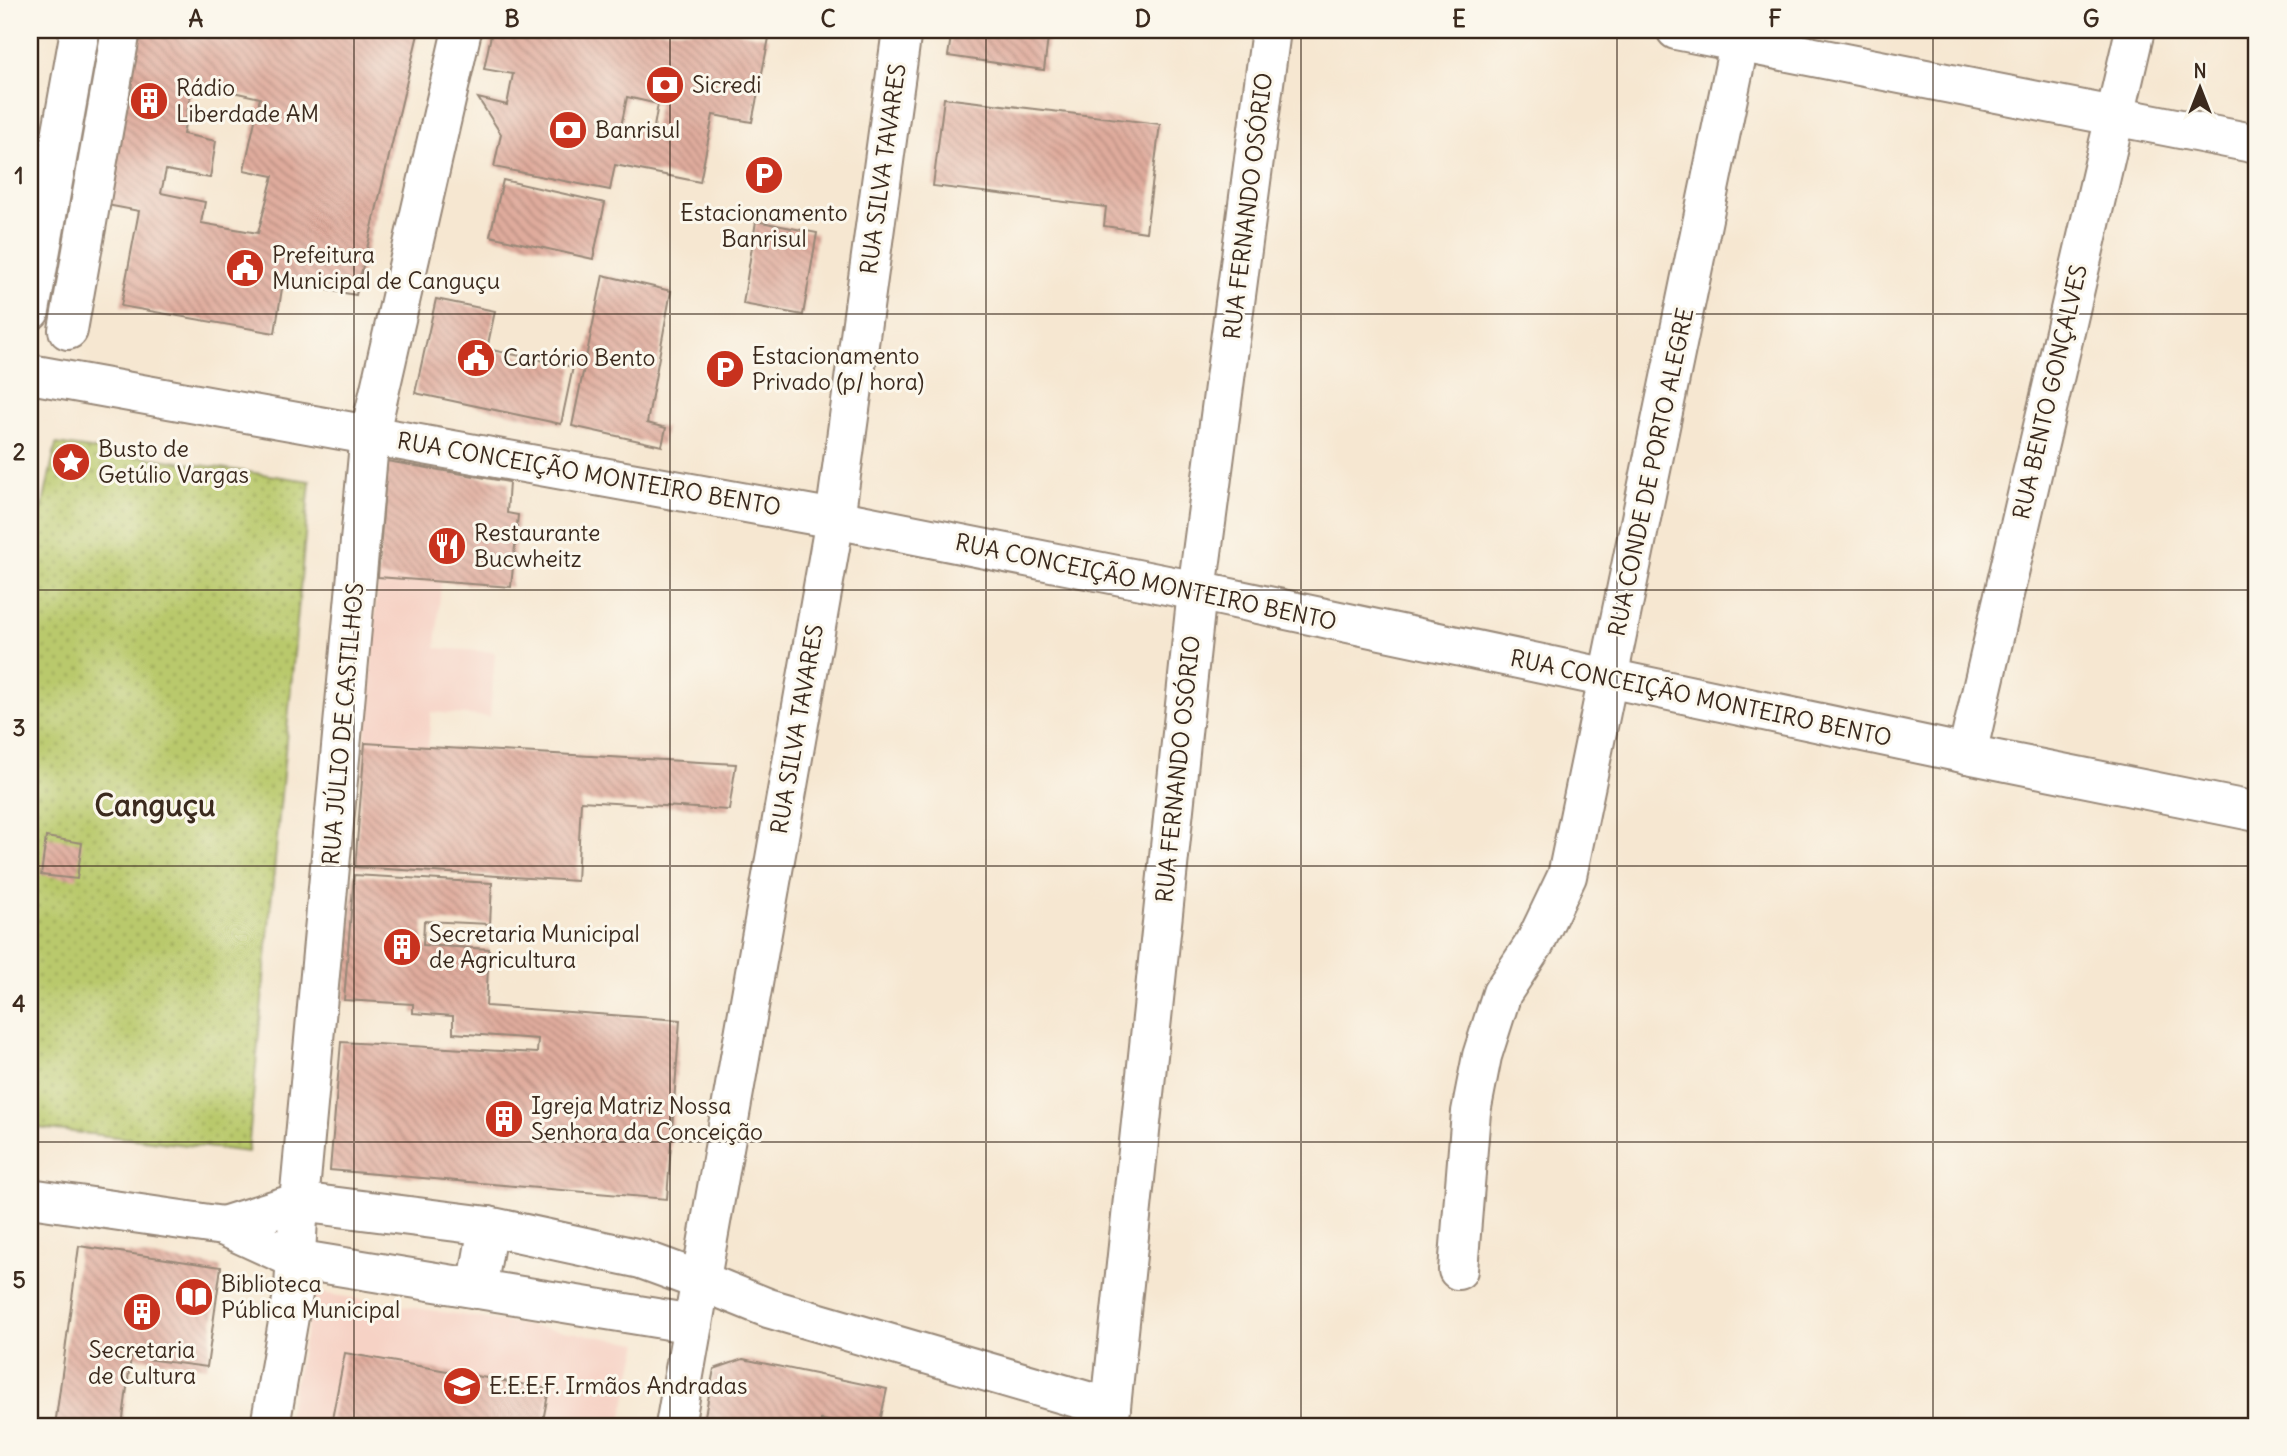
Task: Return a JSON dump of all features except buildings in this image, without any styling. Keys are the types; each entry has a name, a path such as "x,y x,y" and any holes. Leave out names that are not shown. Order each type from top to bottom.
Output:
{"street":[{"path":"30,311 80,30"},
{"path":"68,330 121,30"},
{"name":"RUA JÚLIO DE CASTILHOS","path":"270,1426 294,1289 299,1202 370,433 462,30"},
{"name":"RUA SILVA TAVARES","path":"675,1426 835,519 902,30"},
{"name":"RUA FERNANDO OSÓRIO","path":"1110,1417 1198,591 1271,30"},
{"path":"1676,30 1740,36 2257,144"},
{"name":"RUA BENTO GONÇALVES","path":"1966,754 2135,30"},
{"name":"RUA CONDE DE PORTO ALEGRE","path":"1458,1270 1471,1112 1482,1056 1502,993 1535,943 1567,876 1740,36"},
{"name":"RUA CONCEIÇÃO MONTEIRO BENTO","path":"30,374 370,433 835,519 1198,591 2257,813"},
{"path":"30,1198 223,1226 295,1259 693,1324 768,1308"},
{"path":"223,1226 299,1202 488,1226 641,1259 768,1308 1110,1417"},
{"path":"477,1289 488,1226"}],"shaded area":[{"path":"378,577 441,582 436,648 495,652 490,717 431,712 428,747 365,743"},
{"name":"E.E.E.F. Irmãos Andradas","path":"315,1292 639,1343 620,1426 285,1426"}],"green space":[{"path":"56,444 310,481 248,1152 30,1127 30,566"}],"place":[{"name":"Sicredi","path":"665,85"},
{"name":"Rádio Liberdade AM","path":"149,101"},
{"name":"Banrisul","path":"568,130"},
{"name":"Estacionamento Banrisul","path":"764,175"},
{"name":"Prefeitura Municipal de Canguçu","path":"245,268"},
{"name":"Cartório Bento","path":"476,358"},
{"name":"Estacionamento Privado (p/ hora)","path":"725,369"},
{"name":"Busto de Getúlio Vargas","path":"71,462"},
{"name":"Restaurante Bucwheitz","path":"447,546"},
{"name":"Secretaria Municipal de Agricultura","path":"402,947"},
{"name":"Igreja Matriz Nossa Senhora da Conceição","path":"504,1119"},
{"name":"Biblioteca Pública Municipal","path":"194,1297"},
{"name":"Secretaria de Cultura","path":"142,1312"},
{"name":"E.E.E.F. Irmãos Andradas","path":"462,1386"}],"district":[{"name":"Canguçu","path":"155,806"}]}
